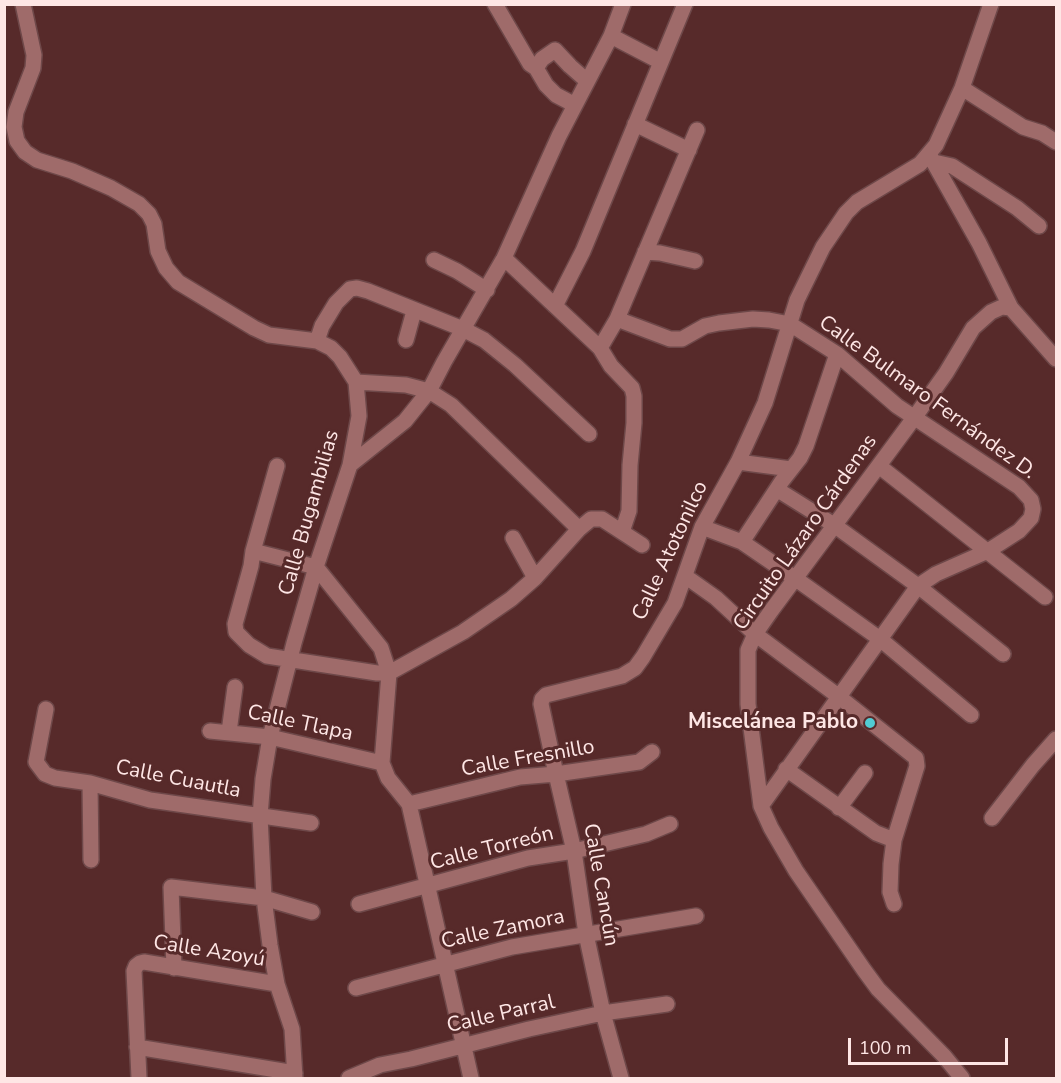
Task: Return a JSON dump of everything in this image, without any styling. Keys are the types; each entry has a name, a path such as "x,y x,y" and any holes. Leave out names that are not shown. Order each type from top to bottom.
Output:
{"street":[{"name":"Calle Bugambilias","path":"23,4 33,55 33,68 16,112 14,127 17,141 25,152 37,160 72,171 111,188 139,204 149,214 154,224 158,251 166,268 178,282 269,335 316,341 331,348 340,357 356,382 359,416 350,465 316,567 290,660 270,737 263,779 260,816 264,898 277,984 292,1029 295,1076"},
{"path":"495,4 524,56 536,68 546,85 556,95 575,105"},
{"path":"350,465 405,421 429,391 504,258 575,105 610,36 623,4"},
{"path":"555,306 583,251 685,4"},
{"path":"991,4 962,88 932,158 979,243 1011,308 1050,342 1056,359"},
{"path":"610,36 661,62"},
{"path":"536,68 542,58 555,50 587,81"},
{"path":"962,88 1023,127 1056,141"},
{"path":"635,124 689,150"},
{"path":"600,348 617,319 698,130"},
{"path":"932,158 952,166 1017,208 1039,226"},
{"name":"Calle Atotonilco","path":"542,699 546,695 622,676 635,668 675,603 702,527 738,462 765,403 797,300 823,247 846,213 858,202 878,188 932,158"},
{"path":"645,252 695,261"},
{"path":"504,258 600,348 611,366 632,388 634,396 629,511 622,532"},
{"path":"434,260 487,290"},
{"path":"316,341 336,303 350,289 368,291 463,329 484,340 515,365 589,434"},
{"name":"Circuito Lázaro Cárdenas","path":"760,806 748,704 748,651 755,634 914,418 946,373 973,328 991,312 1002,307 1011,308"},
{"path":"406,340 414,311"},
{"path":"617,319 670,339 682,339 705,326 719,323 753,319 790,324"},
{"name":"Calle Bulmaro Fernández D.","path":"790,324 837,354 881,394 1019,487 1031,500 1033,509 1030,518 1019,531 988,551"},
{"path":"742,542 800,458 837,354"},
{"path":"356,382 405,385 429,391 451,405 579,529"},
{"path":"738,462 791,469"},
{"path":"277,466 236,616 236,632 249,645 267,656 377,674 389,673 478,622 512,599 591,519 602,519 642,545"},
{"path":"879,466 1045,597"},
{"path":"778,490 834,525 918,586 1004,654"},
{"path":"702,527 742,542 796,579 880,639 971,715"},
{"path":"513,538 535,578"},
{"path":"253,551 316,567 381,648 389,673 382,763 388,778 409,804 471,1078"},
{"path":"962,1078 944,1056 878,989 796,871 760,806 918,586 936,574 988,551"},
{"path":"685,576 716,598 755,634 916,758 917,766 894,840 890,892 894,904"},
{"path":"229,732 235,687"},
{"name":"Calle Cancún","path":"542,699 573,851 586,934 603,1013 621,1078"},
{"name":"Calle Cuautla","path":"46,709 36,762 45,774 55,778 90,783 150,800 311,823"},
{"name":"Calle Tlapa","path":"210,731 270,737 382,763"},
{"path":"992,818 1056,739"},
{"name":"Calle Fresnillo","path":"409,804 520,777 639,762 652,752"},
{"path":"786,769 876,833 894,840"},
{"path":"839,808 865,773"},
{"path":"90,783 91,860"},
{"name":"Calle Torreón","path":"359,904 528,858 573,851 646,834 670,824"},
{"path":"174,968 171,887 264,898 312,912"},
{"name":"Calle Zamora","path":"356,988 512,947 696,916"},
{"name":"Calle Azoyú","path":"137,1047 134,971 136,966 144,962 277,984"},
{"name":"Calle Parral","path":"349,1078 380,1065 603,1013 667,1004"},
{"path":"139,1078 137,1047 295,1076"}],"place":[{"name":"Miscelánea Pablo","path":"870,723"}]}
